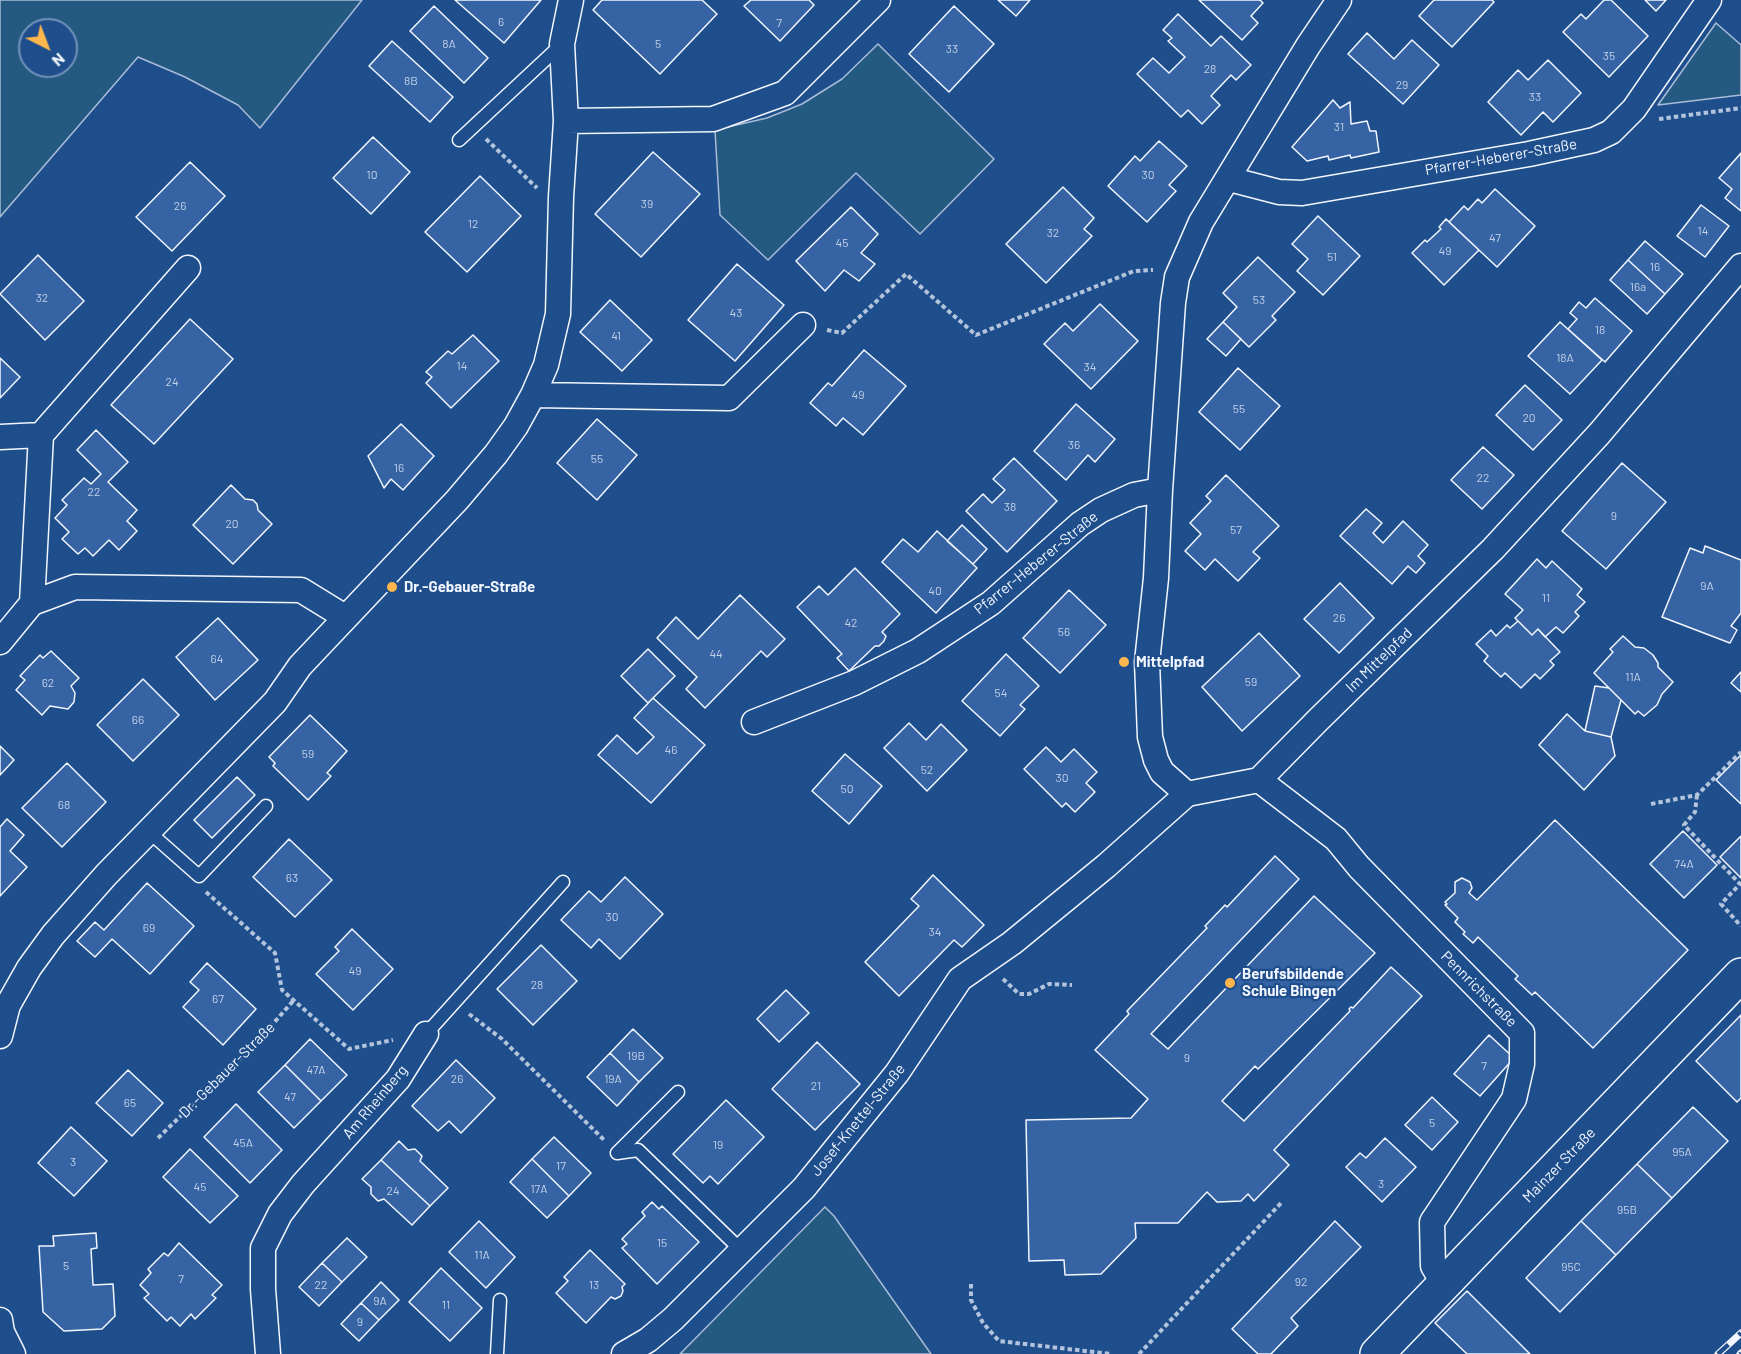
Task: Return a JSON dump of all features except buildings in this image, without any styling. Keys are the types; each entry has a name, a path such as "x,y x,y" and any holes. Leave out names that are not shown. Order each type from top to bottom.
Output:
{"main road":[{"name":"Mainzer Straße","path":"1377,1354 1741,975"}],"street":[{"path":"0,1036 4,1005 53,935 106,875 275,702 300,666 476,477 516,426 546,365 558,314 566,121 562,44 571,0"},
{"path":"566,121 713,119 785,93 878,0"},
{"path":"1187,794 1162,772 1150,737 1147,662 1156,578 1173,303 1180,269 1201,222 1308,46 1339,0"},
{"name":"Pfarrer-Heberer-Straße","path":"1228,179 1279,192 1302,193 1529,154 1594,140 1611,132 1634,109 1709,0"},
{"name":"Im Mittelpfad","path":"1259,780 1318,719 1493,549 1599,434 1741,267"},
{"path":"32,603 41,435 188,268"},
{"path":"533,395 729,398 803,325"},
{"path":"0,437 41,435"},
{"name":"Pfarrer-Heberer-Straße","path":"754,722 854,683 918,651 991,603 1080,524 1101,510 1134,495 1160,490"},
{"path":"0,642 32,603 75,587 301,590 345,617"},
{"path":"989,959 1106,866 1187,794 1259,780"},
{"name":"Pennrichstraße","path":"1259,780 1336,839 1359,867 1522,1033 1522,1064 1514,1099 1432,1222 1433,1266 1444,1284"},
{"name":"Josef-Knettel-Straße","path":"624,1354 648,1340 673,1319 804,1188 897,1073 960,979 989,959"},
{"name":"Am Rheinberg","path":"268,1354 263,1289 263,1248 280,1214 303,1184 398,1079 426,1034"},
{"path":"0,1320 2,1332 13,1354"}],"lane":[{"path":"459,140 562,44"},
{"path":"148,831 199,876 266,806"},
{"name":"Am Rheinberg","path":"426,1034 563,882"},
{"path":"617,1153 678,1092"},
{"path":"617,1153 638,1150 742,1251"},
{"path":"497,1354 500,1300"}],"path":[{"path":"1634,109 1647,118 1662,120 1741,108"},
{"path":"473,127 561,212"},
{"path":"803,325 842,333 906,274 976,335 1134,271 1180,269"},
{"path":"1651,804 1697,795 1741,752"},
{"path":"1697,795 1695,812 1684,825 1740,884 1720,904 1741,926"},
{"path":"199,876 204,890 275,953 282,990 349,1049 426,1034"},
{"path":"989,959 1006,982 1019,994 1029,994 1049,984 1072,985"},
{"name":"Dr.-Gebauer-Straße","path":"158,1138 256,1043 294,1000"},
{"path":"454,1003 502,1039 617,1153"},
{"path":"1140,1354 1282,1202"},
{"path":"971,1284 971,1300 983,1323 999,1341 1111,1354"}],"shaded area":[{"path":"0,0 362,0 260,128 238,105 185,77 138,57 0,217"},
{"path":"1716,23 1741,45 1741,95 1658,105"},
{"path":"878,44 994,159 920,234 856,173 768,260 720,215 715,130 767,118 802,104 842,79"},
{"path":"825,1207 834,1216 931,1354 680,1354"}],"railway":[{"path":"1718,1354 1741,1333"}],"place":[{"name":"Dr.-Gebauer-Straße","path":"392,587"},
{"name":"Mittelpfad","path":"1124,662"},
{"name":"Berufsbildende Schule Bingen","path":"1230,983"}]}
